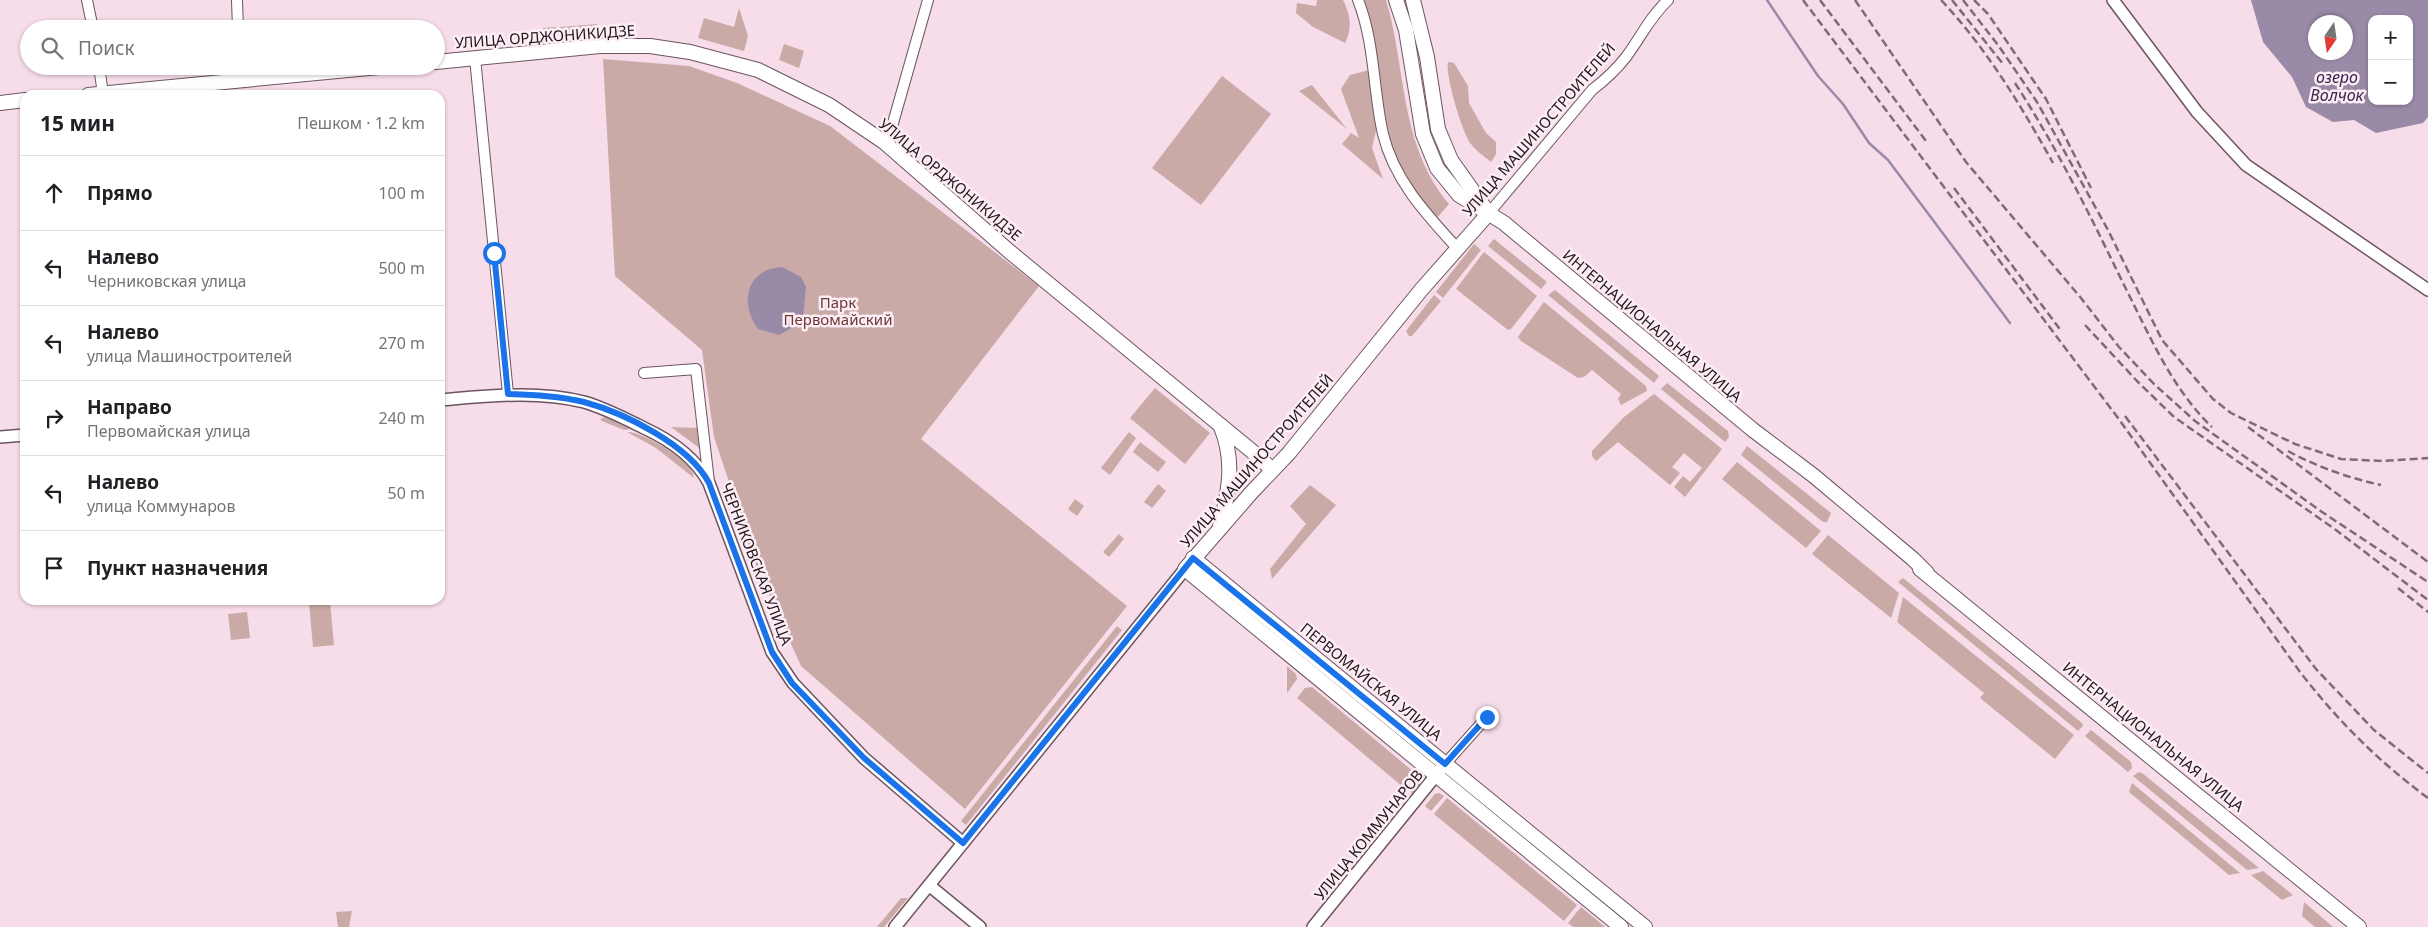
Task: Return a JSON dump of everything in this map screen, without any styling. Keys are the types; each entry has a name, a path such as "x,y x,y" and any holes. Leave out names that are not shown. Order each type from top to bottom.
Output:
{"main road":[{"name":"ИНТЕРНАЦИОНАЛЬНАЯ УЛИЦА","path":"1396,0 1406,30 1423,134 1437,168 1459,195 1489,213 2359,927"},
{"name":"ИНТЕРНАЦИОНАЛЬНАЯ УЛИЦА","path":"1413,0 1427,57 1438,129 1451,160 1489,213"},
{"name":"УЛИЦА ОРДЖОНИКИДЗЕ","path":"445,61 600,46 650,46 690,52 758,70 829,105 884,142 1010,252 1272,470"},
{"path":"146,90 301,75"},
{"path":"0,102 20,100"},
{"name":"УЛИЦА МАШИНОСТРОИТЕЛЕЙ","path":"1189,564 1219,528 1289,453 1456,248 1489,213"},
{"path":"1219,528 1227,498 1230,474 1228,443 1220,427"},
{"name":"ПЕРВОМАЙСКАЯ УЛИЦА","path":"1189,564 1445,764 1645,927"},
{"name":"ПЕРВОМАЙСКАЯ УЛИЦА","path":"1189,564 1436,775 1621,927"}],"street":[{"path":"87,0 91,20"},
{"path":"237,0 238,20"},
{"path":"884,142 891,130 928,0"},
{"path":"1358,0 1373,56 1383,134 1394,164 1412,196 1456,248"},
{"name":"УЛИЦА МАШИНОСТРОИТЕЛЕЙ","path":"1489,213 1592,90 1608,78 1626,57 1653,14 1668,0"},
{"path":"2113,0 2197,112 2246,165 2428,290"},
{"path":"475,58 508,394"},
{"path":"100,75 102,90"},
{"path":"241,75 242,81"},
{"path":"644,373 696,369 709,483"},
{"name":"ЧЕРНИКОВСКАЯ УЛИЦА","path":"445,400 508,394 584,402 613,412 662,436 682,451 702,470 709,483 772,652 792,683 864,758 963,843"},
{"path":"0,437 20,435"},
{"name":"УЛИЦА МАШИНОСТРОИТЕЛЕЙ","path":"895,927 1189,564"},
{"name":"УЛИЦА КОММУНАРОВ","path":"1314,927 1445,764 1487,717"},
{"path":"930,886 980,927"}],"green space":[{"path":"1317,0 1343,0 1350,21 1345,43 1313,27 1296,13 1297,3 1316,6"},
{"path":"1362,0 1386,0 1413,132 1421,157 1433,181 1449,204 1436,219 1413,193 1394,155 1386,120 1378,67"},
{"path":"739,8 748,36 744,51 698,38 704,18 734,27"},
{"path":"597,24 595,32 561,35 560,27"},
{"path":"556,27 557,35 544,36 543,28"},
{"path":"784,44 804,51 799,68 779,60"},
{"name":"Парк Первомайский","path":"603,59 689,66 737,83 830,126 1039,286 921,439 1127,606 965,809 801,666 758,570 739,519 741,518 714,437 702,350 615,276"},
{"path":"1448,62 1454,63 1468,86 1469,103 1486,133 1496,142 1496,154 1491,162 1473,147 1467,138 1459,117 1449,79"},
{"path":"1369,70 1375,95 1372,102 1377,126 1372,148 1383,179 1342,144 1351,133 1359,138 1341,89 1350,75"},
{"path":"1222,76 1271,114 1201,205 1152,168"},
{"path":"1312,85 1347,129 1299,91"},
{"path":"1494,239 1547,282 1541,289 1488,246"},
{"path":"1474,244 1481,250 1443,298 1436,292"},
{"path":"1484,252 1537,296 1511,329 1508,330 1456,289"},
{"path":"1555,290 1659,376 1654,383 1548,295"},
{"path":"1434,295 1441,301 1412,336 1409,336 1406,331"},
{"path":"1544,302 1646,386 1647,391 1621,405 1618,399 1621,394 1592,370 1584,377 1578,378 1521,341 1518,337"},
{"path":"1667,383 1728,431 1729,437 1725,442 1661,389"},
{"path":"1155,388 1210,433 1185,464 1130,418"},
{"path":"1654,394 1722,449 1685,497 1674,487 1683,476 1690,482 1702,468 1684,453 1672,467 1680,473 1670,485 1618,442 1596,461 1592,456 1592,451 1624,417"},
{"path":"605,417 631,429 624,430 600,419"},
{"path":"671,427 699,428 702,450"},
{"path":"627,432 655,442 677,456 692,471 694,478 656,448"},
{"path":"1129,432 1136,438 1110,475 1101,468"},
{"path":"1140,442 1166,462 1158,472 1133,452"},
{"path":"1747,446 1831,513 1827,522 1823,522 1741,455"},
{"path":"1737,462 1821,531 1806,548 1722,479"},
{"path":"1158,484 1166,491 1152,508 1144,502"},
{"path":"1310,485 1336,505 1272,579 1270,569 1306,524 1290,506"},
{"path":"1075,499 1084,506 1077,516 1068,509"},
{"path":"1119,534 1124,539 1109,557 1103,552"},
{"path":"1828,535 1899,593 1891,618 1812,554"},
{"path":"1903,578 2082,723 2083,726 2078,731 1898,582"},
{"path":"1903,597 2074,735 2055,759 1980,698 1984,693 1897,622"},
{"path":"309,605 330,605 334,645 313,647"},
{"path":"247,612 250,638 231,640 228,614"},
{"path":"1117,626 1122,630 966,825 961,821"},
{"path":"1287,666 1296,674 1297,679 1287,693"},
{"path":"1312,687 1415,773 1403,787 1297,698 1305,688"},
{"path":"2091,730 2131,762 2132,768 2128,772 2085,736"},
{"path":"2139,772 2259,868 2247,870 2133,776"},
{"path":"1421,776 1422,784 1414,794 1409,791"},
{"path":"2132,783 2240,873 2229,875 2129,792"},
{"path":"1439,793 1444,796 1431,811 1425,806 1435,794"},
{"path":"1447,798 1577,905 1564,921 1434,814"},
{"path":"2263,871 2293,895 2282,900 2251,875"},
{"path":"901,898 908,898 884,927 877,927"},
{"path":"2304,902 2333,927 2315,927 2302,916"},
{"path":"1581,907 1605,927 1573,927 1568,923"},
{"path":"352,911 349,927 338,927 336,912"}],"water":[{"name":"озеро Волчок","path":"2251,0 2428,0 2428,117 2423,123 2376,133 2354,120 2333,122 2306,107 2292,77 2263,42"},
{"path":"782,267 801,277 806,287 803,317 797,325 779,335 758,329 752,319 748,298 749,289 760,274 770,269"}],"waterway":[{"path":"1767,0 1818,76 1843,104 1869,143 1888,160 2010,323"}],"railway":[{"path":"1803,0 2118,418 2300,672 2329,708 2360,740 2392,770 2428,798"},
{"path":"1820,0 1926,141"},
{"path":"1855,0 1966,162 2081,298 2119,347 2154,384 2195,421 2322,512 2428,582"},
{"path":"1941,0 1973,38 2002,78 2053,163"},
{"path":"1952,0 2003,64"},
{"path":"1963,0 1998,45 2037,102 2108,230 2162,340 2213,399 2231,413 2295,444 2341,459 2382,461 2428,458"},
{"path":"1974,0 1988,14 2046,99 2091,188"},
{"path":"2015,83 2045,131 2072,181 2172,377 2197,412 2212,427"},
{"path":"1954,188 2062,332"},
{"path":"2085,325 2137,381 2174,417 2336,530 2428,600"},
{"path":"2125,416 2316,669 2374,730 2428,773"},
{"path":"2248,427 2428,562"},
{"path":"2288,451 2333,471 2381,485"},
{"path":"2398,588 2428,612"}],"route":[{"path":"494,253 508,394 584,402 613,412 662,436 682,451 702,470 709,483 772,652 792,683 864,758 963,843 1193,558 1445,764 1487,717"}]}
